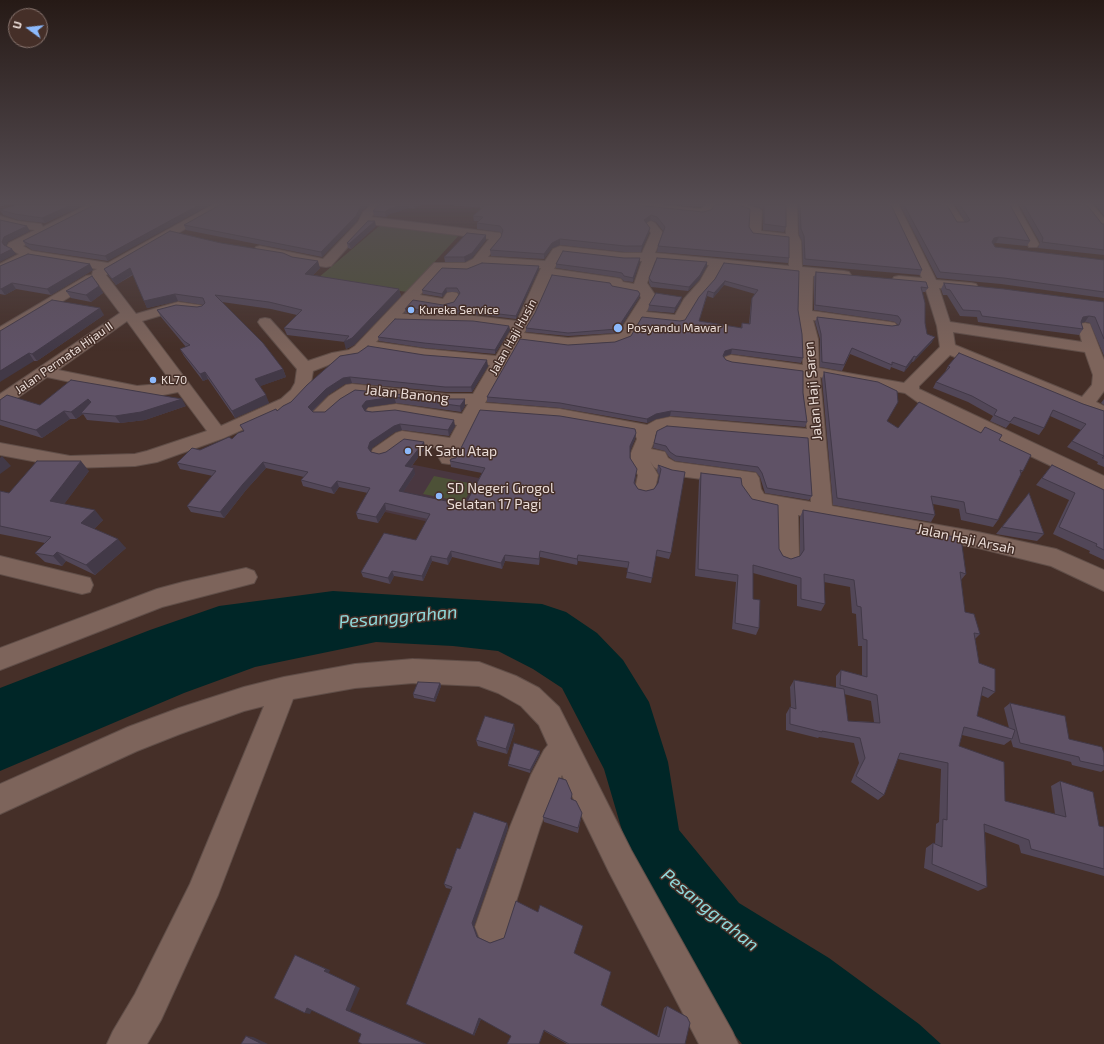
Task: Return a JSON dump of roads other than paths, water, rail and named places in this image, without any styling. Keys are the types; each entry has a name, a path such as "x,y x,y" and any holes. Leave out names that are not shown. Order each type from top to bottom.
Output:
{"street":[{"path":"0,269 29,254 104,271"},
{"path":"0,333 134,254"},
{"path":"283,254 290,255 294,258 326,263 334,254"},
{"path":"477,263 484,254"},
{"name":"Jalan Haji Husin","path":"380,453 402,437 452,451 518,332 556,254"},
{"name":"Jalan Haji Husin","path":"595,254 624,257 648,257 853,276"},
{"path":"391,316 413,319 474,320 568,343 620,339 626,334 636,315 648,298 640,283 649,254"},
{"name":"Jalan Haji Saren","path":"797,254 801,271 804,314 810,339 812,398 817,436 822,510"},
{"path":"918,254 932,283 944,326 948,348"},
{"path":"305,368 338,356 358,352 367,345 391,316 439,266 467,267 492,260 548,268 616,282 618,286 662,294"},
{"path":"636,315 679,320 692,298 706,283 717,264"},
{"name":"Jalan Permata Hijau II","path":"104,271 131,316 218,434"},
{"path":"884,279 986,288"},
{"path":"410,297 444,303 448,302 452,296"},
{"path":"677,296 692,298"},
{"path":"131,316 178,306 200,309"},
{"path":"804,314 890,326"},
{"name":"Jalan Permata Hijau II","path":"0,402 131,316"},
{"path":"0,449 70,462 135,460 150,457 218,434 287,403 298,393 303,383 305,368 265,322"},
{"path":"944,326 1092,348"},
{"path":"1085,405 1100,385 1101,375 1086,327"},
{"path":"367,345 425,354 453,355 501,361"},
{"path":"911,389 910,385 948,348"},
{"path":"948,348 1104,412"},
{"path":"731,360 851,377 911,389 913,392 925,399 1104,484"},
{"path":"44,372 137,391 163,390 183,386"},
{"name":"Jalan Banong","path":"321,414 335,400 352,390 359,389 446,399 461,398 474,410"},
{"path":"374,412 396,409 474,410 560,415 640,430 645,433"},
{"path":"645,433 662,424 676,423 817,436"},
{"path":"645,433 646,439 640,454 641,464 648,475 645,489"},
{"name":"Jalan Haji Arsah","path":"640,454 658,456 661,462 671,468 749,478 752,491 758,500 788,506 822,510 978,540 1056,558 1096,576 1104,582"},
{"path":"788,506 788,556"},
{"path":"0,565 82,585"},
{"path":"0,659 157,599 183,591 246,577"},
{"path":"0,799 128,741 244,699 284,689 355,676 413,671 479,674 506,684 530,697 549,716 620,861 715,1041"},
{"path":"126,1044 148,1007 202,895 284,689"},
{"path":"492,927 525,827 541,785 554,760 564,749"}],"water":[{"name":"Pesanggrahan","path":"333,591 542,604 566,612 597,633 623,660 649,702 668,762 679,830 739,903 829,958 919,1024 941,1044 742,1044 732,1032 626,844 604,769 562,688 533,669 498,651 453,646 376,642 255,667 184,693 0,771 0,688 150,630 219,606"}],"place":[{"name":"Kureka Service","path":"411,310"},
{"name":"Posyandu Mawar I","path":"618,328"},
{"name":"KL70","path":"153,380"},
{"name":"TK Satu Atap","path":"408,451"},
{"name":"SD Negeri Grogol Selatan 17 Pagi","path":"439,496"}]}
